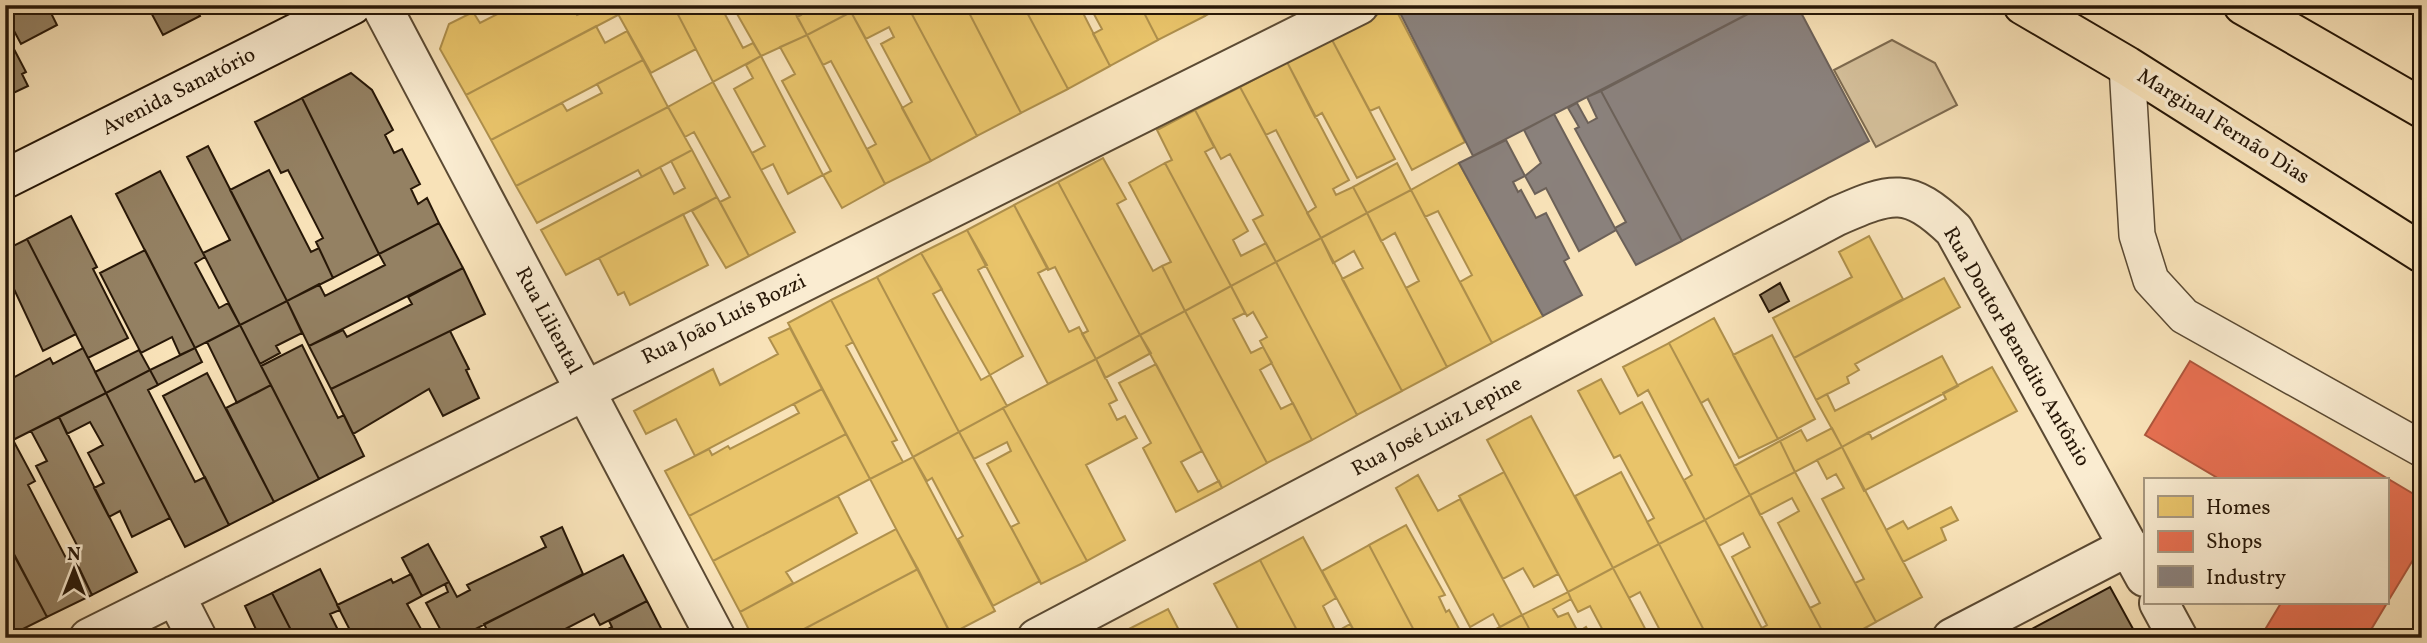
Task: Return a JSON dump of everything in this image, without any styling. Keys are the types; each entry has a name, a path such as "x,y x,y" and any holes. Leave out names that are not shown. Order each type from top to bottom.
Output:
{"highway":[{"name":"Marginal Fernão Dias","path":"2023,5 2127,66 2422,253"},
{"path":"2243,5 2422,108"}],"street":[{"name":"Avenida Sanatório","path":"5,179 352,5"},
{"name":"Rua Liliental","path":"381,5 716,638"},
{"name":"Rua João Luís Bozzi","path":"89,638 1359,5"},
{"name":"Rua Doutor Benedito Antônio","path":"1837,216 1875,199 1897,195 1917,199 1954,230 2137,562"},
{"name":"Rua José Luiz Lepine","path":"1037,638 1837,216"},
{"path":"1952,638 2137,562"},
{"path":"175,595 197,638"},
{"path":"2160,604 2178,638"}],"lane":[{"path":"2127,66 2137,235 2151,280 2183,316 2422,449"}],"shaded area":[{"path":"1892,40 1935,63 1957,105 1876,147 1834,70"}],"building: Homes":[{"path":"515,5 572,5 577,15 582,13 578,5 613,5 618,15 466,95 440,49 449,24 473,12 480,23"},
{"path":"613,5 673,5 696,49 651,73"},
{"path":"673,5 720,5 743,48 753,43 761,56 713,82"},
{"path":"732,5 791,5 807,35 761,56"},
{"path":"796,5 848,5 851,12 807,35 797,17 801,15"},
{"path":"865,5 907,5 977,136 931,161 902,108 912,102 881,44 894,37 889,27 866,39 851,12"},
{"path":"907,5 965,5 1021,113 977,136"},
{"path":"965,5 1023,5 1068,89 1021,113"},
{"path":"1023,5 1071,5 1074,10 1080,7 1110,66 1068,89"},
{"path":"1089,5 1140,5 1158,40 1110,66 1093,34 1102,29"},
{"path":"1140,5 1199,5 1205,16 1158,40"},
{"path":"1199,5 1225,5 1205,16"},
{"path":"1394,6 1465,142 1412,170 1379,107 1370,111 1331,38"},
{"path":"851,12 931,161 885,184 867,149 876,144 831,61 823,65 807,35"},
{"path":"596,26 605,43 627,31 643,60 491,140 466,95"},
{"path":"807,35 885,184 842,208 823,175 831,171 782,81 795,74 780,47"},
{"path":"1331,38 1395,159 1357,178 1322,113 1315,117 1287,62"},
{"path":"761,56 823,175 788,194 773,164 761,170 752,153 765,146 734,89 753,78 746,65"},
{"path":"643,60 668,107 516,186 491,140 562,103 567,111 602,93 597,84"},
{"path":"1287,62 1349,180 1333,189 1336,195 1353,187 1367,213 1321,238 1307,213 1316,207 1276,130 1266,135 1240,87"},
{"path":"713,82 795,232 749,256 720,202 730,197 694,132 685,137 668,107"},
{"path":"1240,87 1321,238 1276,262 1253,220 1263,215 1230,154 1221,159 1195,110"},
{"path":"668,107 692,150 642,177 638,170 537,223 516,186"},
{"path":"1195,110 1214,147 1205,152 1248,231 1233,240 1241,256 1266,243 1276,262 1231,286 1165,163 1172,160 1157,130"},
{"path":"692,150 717,197 566,275 541,230 660,167 674,194 685,188 671,161"},
{"path":"1103,158 1126,199 1117,204 1153,271 1162,266 1185,311 1140,335 1058,182"},
{"path":"1165,163 1231,286 1185,311 1162,266 1171,262 1129,183"},
{"path":"1397,163 1411,190 1367,213 1353,187"},
{"path":"1459,163 1543,316 1492,343 1460,282 1472,275 1438,211 1425,217 1411,190"},
{"path":"1058,182 1140,335 1096,359 1082,334 1088,331 1055,267 1048,270 1014,205"},
{"path":"1411,190 1492,343 1447,367 1406,288 1419,281 1395,233 1381,241 1367,213"},
{"path":"717,197 749,256 726,268 692,211"},
{"path":"1014,205 1048,268 1038,273 1069,332 1079,327 1096,359 1048,384 967,230"},
{"path":"1367,213 1447,367 1402,391 1342,279 1363,268 1354,251 1333,263 1321,238"},
{"path":"683,214 708,265 630,305 624,292 618,295 599,258"},
{"path":"967,230 987,265 978,270 1023,356 990,375 921,253"},
{"path":"1869,236 1903,299 1794,358 1773,318 1852,277 1839,252"},
{"path":"1321,238 1402,391 1357,415 1276,262"},
{"path":"921,253 942,289 933,294 981,380 990,375 1007,406 959,432 877,277"},
{"path":"1276,262 1357,415 1312,440 1260,341 1267,337 1253,312 1247,316 1231,286"},
{"path":"877,277 959,432 913,457 831,300"},
{"path":"1944,278 1960,307 1855,364 1859,370 1847,377 1849,383 1816,400 1794,358"},
{"path":"1231,286 1245,313 1233,319 1251,353 1263,347 1272,363 1260,370 1281,409 1293,403 1312,440 1267,463 1185,311"},
{"path":"831,300 853,342 846,346 897,440 892,442 903,462 870,479 788,323"},
{"path":"1185,311 1267,463 1222,488 1140,335"},
{"path":"1714,318 1778,439 1739,458 1708,399 1701,403 1669,343"},
{"path":"790,328 822,389 695,456 676,419 646,434 634,411 713,369 720,385 778,354 769,338"},
{"path":"1140,335 1151,353 1105,378 1096,359"},
{"path":"1772,335 1815,419 1778,439 1733,355"},
{"path":"1669,343 1750,495 1705,520 1684,480 1692,475 1648,390 1638,396 1623,367"},
{"path":"1942,356 1958,386 1842,447 1816,400 1827,394 1835,411"},
{"path":"1096,359 1117,400 1109,404 1117,420 1125,416 1137,438 1086,465 1125,540 1087,561 1003,408"},
{"path":"1156,364 1202,451 1181,462 1198,492 1219,481 1222,488 1176,512 1143,448 1151,443 1119,383"},
{"path":"1992,367 2017,411 1864,491 1842,447 1869,432 1872,439 1946,399 1943,393"},
{"path":"1601,379 1620,414 1642,402 1705,520 1659,544 1647,522 1654,518 1620,455 1614,458 1578,391"},
{"path":"822,389 846,434 689,516 665,471 709,449 712,455 728,446 730,449 799,413 794,404"},
{"path":"1003,408 1087,561 1041,584 1011,527 1019,523 987,464 1011,451 1007,442 974,459 959,432"},
{"path":"1531,416 1613,568 1568,592 1487,440"},
{"path":"1832,428 1842,447 1795,472 1780,441 1801,430 1807,441"},
{"path":"959,432 1040,581 993,606 958,539 963,536 932,478 927,481 913,457"},
{"path":"846,434 870,479 713,561 689,516"},
{"path":"1780,441 1795,472 1750,495 1734,466"},
{"path":"1842,447 1922,597 1876,622 1855,583 1864,579 1822,499 1844,488 1836,474 1827,479 1817,460"},
{"path":"913,457 995,611 951,634 870,479"},
{"path":"1504,472 1558,574 1534,587 1523,568 1503,579 1459,496"},
{"path":"1621,472 1659,544 1613,568 1575,496"},
{"path":"1795,472 1876,622 1847,638 1826,638 1810,608 1820,603 1778,523 1799,511 1792,498 1760,515 1750,495"},
{"path":"1418,475 1438,511 1460,499 1522,615 1500,627 1493,614 1470,627 1396,488"},
{"path":"1750,495 1826,638 1767,638 1762,628 1767,625 1732,557 1750,547 1743,533 1719,546 1705,520"},
{"path":"838,496 857,533 786,572 793,583 740,612 713,561"},
{"path":"1951,507 1958,520 1941,528 1946,540 1903,562 1886,530 1903,521 1908,529"},
{"path":"1705,520 1766,636 1764,638 1708,638 1659,544"},
{"path":"1406,525 1445,595 1439,597 1446,612 1449,610 1464,638 1418,638 1369,545"},
{"path":"896,529 918,569 787,638 753,638 740,612"},
{"path":"1303,537 1336,598 1323,606 1336,632 1350,624 1358,638 1301,638 1260,560"},
{"path":"1659,544 1708,638 1664,638 1640,592 1629,598 1613,568"},
{"path":"1369,545 1418,638 1358,638 1322,571"},
{"path":"1260,560 1301,638 1251,635 1243,638 1214,584"},
{"path":"1613,568 1650,638 1607,638 1590,606 1578,612 1571,599 1568,592"},
{"path":"918,569 949,631 936,638 927,635 787,638"},
{"path":"1568,592 1571,599 1553,609 1558,617 1568,613 1578,632 1586,627 1592,638 1534,638 1522,615"},
{"path":"1168,609 1183,638 1126,638 1123,632"},
{"path":"1522,615 1534,638 1479,638 1500,627"}],"building: Shops":[{"path":"2190,361 2387,478 2218,478 2145,435"},
{"path":"2388,479 2422,499 2422,545 2388,601"},
{"path":"2280,604 2386,604 2366,638 2260,638"}],"building: Industry":[{"path":"1396,5 1765,5 1473,156"},
{"path":"1765,5 1797,5 1869,141 1682,241 1601,91"},
{"path":"1601,91 1682,241 1636,265 1615,228 1626,222 1575,129 1579,127 1568,108 1577,103 1588,123 1597,118 1587,97"},
{"path":"1554,114 1616,230 1579,251 1546,188 1535,194 1525,176 1541,163 1524,130"},
{"path":"1506,140 1525,176 1513,182 1518,192 1521,190 1536,218 1546,213 1569,258 1564,261 1582,295 1543,316 1459,163"}],"building: Other":[{"path":"5,5 47,5 57,25 21,44 5,14"},
{"path":"147,5 195,5 200,16 163,35"},
{"path":"5,32 26,72 22,74 28,86 5,97"},
{"path":"351,73 372,90 393,130 385,135 394,153 402,149 420,184 411,189 418,204 427,198 439,223 379,254 302,98"},
{"path":"302,98 379,254 333,278 316,242 323,238 288,170 281,173 255,122"},
{"path":"208,146 287,301 240,325 203,253 230,240 187,157"},
{"path":"269,170 311,252 319,248 333,278 287,301 230,190"},
{"path":"160,171 205,257 195,263 219,308 228,303 240,325 195,348 116,194"},
{"path":"71,216 97,267 93,269 128,338 88,358 27,239"},
{"path":"439,223 463,268 309,346 287,301 319,284 325,296 385,265 379,254"},
{"path":"27,239 76,334 43,351 5,270 5,250"},
{"path":"145,250 195,348 180,355 172,337 141,353 100,273"},
{"path":"463,268 485,314 331,389 309,346 343,330 347,337 412,304 408,297"},
{"path":"1780,283 1789,301 1769,312 1760,295"},
{"path":"287,301 302,333 276,346 280,353 260,364 240,325"},
{"path":"240,325 271,385 237,403 207,342"},
{"path":"450,331 469,369 466,370 479,398 443,416 429,389 353,434 331,389"},
{"path":"302,345 338,418 344,415 364,456 319,479 261,366"},
{"path":"83,348 106,393 5,444 5,382 50,358 53,364"},
{"path":"195,348 202,362 158,385 150,370"},
{"path":"139,350 150,370 106,393 95,372"},
{"path":"150,370 158,385 148,390 195,482 205,477 229,525 185,547 106,393"},
{"path":"207,373 274,502 229,525 163,396"},
{"path":"271,385 319,479 274,502 226,408"},
{"path":"106,393 170,518 132,537 120,511 109,517 94,488 104,483 88,453 103,445 90,422 67,434 59,417"},
{"path":"59,417 137,572 92,595 72,555 80,551 36,466 47,461 31,431"},
{"path":"13,440 35,481 28,485 68,562 75,559 92,595 47,617 5,537 5,444"},
{"path":"562,527 583,574 458,638 445,638 426,603 448,592 445,584 449,582 457,597 470,590 467,585 546,547 541,537"},
{"path":"8,544 47,617 5,638 5,545"},
{"path":"428,544 449,582 422,596 402,558"},
{"path":"623,555 647,601 600,625 594,614 548,638 491,638 484,624"},
{"path":"320,569 340,610 330,614 342,638 295,638 272,593"},
{"path":"411,574 422,596 407,604 426,638 354,638 337,605 391,579 393,583"},
{"path":"2110,587 2138,638 2015,638"},
{"path":"272,593 295,638 260,638 245,606"},
{"path":"647,601 666,638 591,638 612,627 609,621"}]}
